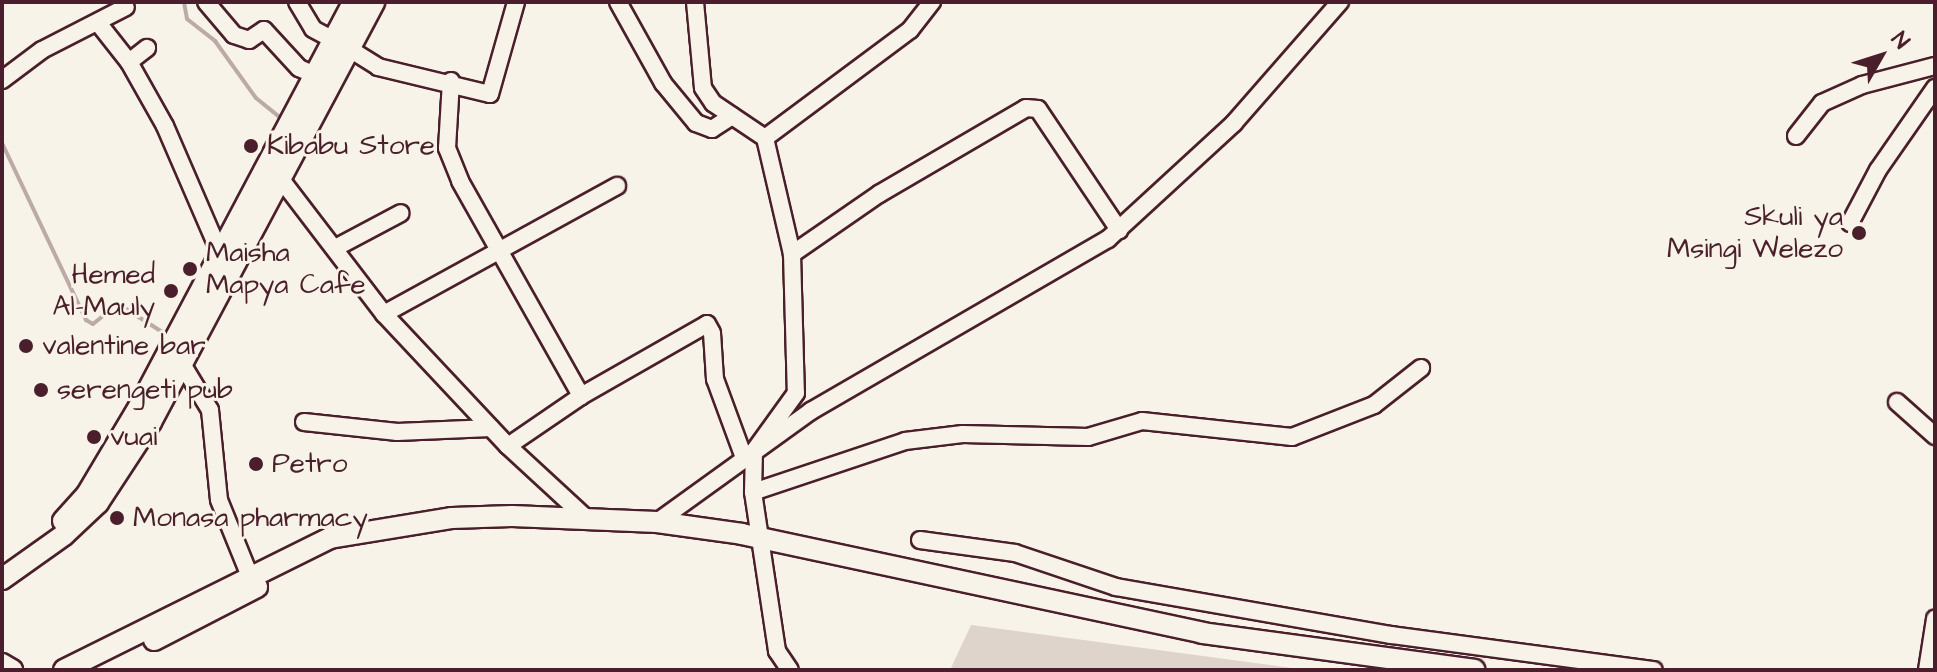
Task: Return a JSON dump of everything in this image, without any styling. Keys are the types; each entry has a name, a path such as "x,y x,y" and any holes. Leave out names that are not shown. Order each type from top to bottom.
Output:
{"main road":[{"path":"2,579 64,535 98,503 182,364 280,178 341,44 353,2"},
{"path":"2,565 49,535 87,494 181,331 219,251 315,75 374,2"},
{"path":"64,670 252,582 396,527 452,518 585,517 657,522 759,537 1202,633 1474,670"},
{"path":"94,670 252,582"},
{"path":"2,664 12,670"}],"street":[{"path":"206,2 234,35 249,40 264,30 299,68 315,75"},
{"path":"297,2 313,29 378,67 494,91 516,2"},
{"path":"618,2 663,83 696,123 712,129 732,116"},
{"path":"695,2 703,88 732,116 765,138 792,254 796,393 749,455"},
{"path":"765,138 910,30 932,2"},
{"path":"657,522 811,411 1119,230 1234,123 1340,2"},
{"path":"2,80 42,50 99,24 126,7"},
{"path":"99,24 129,62 171,138 219,251"},
{"path":"129,62 147,48"},
{"path":"1796,136 1822,103 1862,85 1935,66"},
{"path":"451,81 447,148 498,250 581,396"},
{"path":"1850,223 1878,170 1935,88"},
{"path":"792,254 879,194 1026,108 1038,109 1119,230"},
{"path":"280,178 337,247 384,314 508,446 585,517"},
{"path":"384,314 617,186"},
{"path":"337,247 401,213"},
{"path":"508,446 581,396 707,324 712,333 715,379 749,455 777,651 790,670"},
{"path":"182,364 210,410 219,500 252,582"},
{"path":"753,492 905,441 963,434 1088,437 1142,421 1292,437 1374,405 1421,368"},
{"path":"1897,402 1935,436"},
{"path":"304,422 397,432 491,428"},
{"path":"920,540 1015,553 1152,593 1391,635 1654,670"},
{"path":"1927,670 1935,619"}],"shaded area":[{"path":"971,625 1307,670 950,670"}],"waterway":[{"path":"184,2 187,19 215,41 256,98 281,118"},
{"path":"2,143 86,320 93,324 113,308 126,309 167,335"}],"place":[{"name":"Kibabu Store","path":"251,146"},
{"name":"Skuli ya Msingi Welezo","path":"1859,233"},
{"name":"Maisha Mapya Cafe","path":"190,269"},
{"name":"Hemed Al-Mauly","path":"171,291"},
{"name":"valentine bar","path":"26,346"},
{"name":"serengeti pub","path":"41,390"},
{"name":"vuai","path":"94,437"},
{"name":"Petro","path":"256,464"},
{"name":"Monasa pharmacy","path":"117,518"}]}
